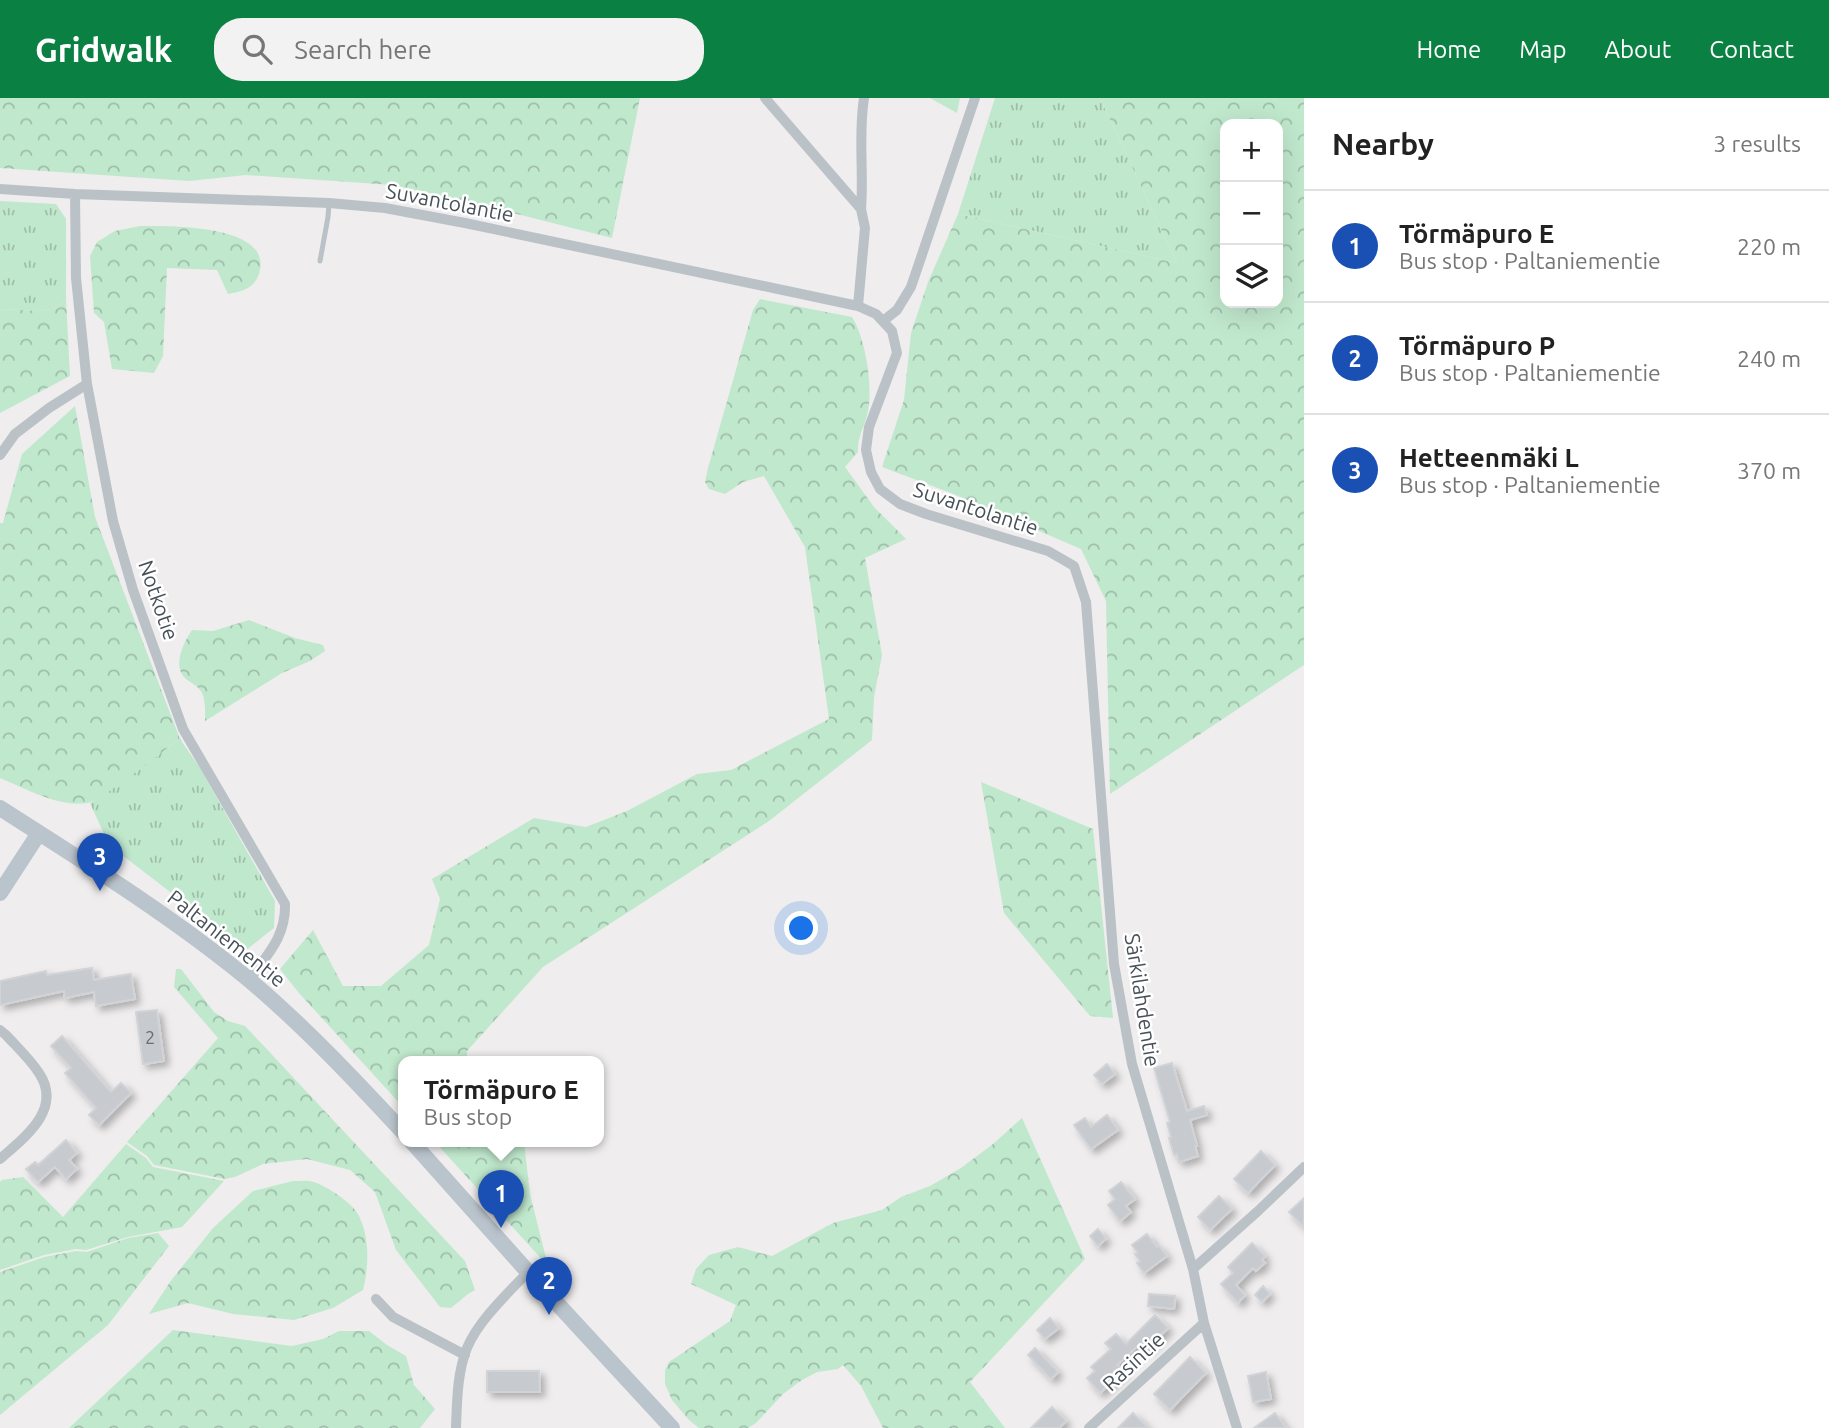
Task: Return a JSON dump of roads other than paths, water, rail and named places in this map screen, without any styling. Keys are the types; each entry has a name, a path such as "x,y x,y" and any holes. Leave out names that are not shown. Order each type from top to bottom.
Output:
{"street":[{"path":"765,98 861,209"},
{"path":"858,306 865,228 861,209 860,149 864,98"},
{"path":"883,321 897,310 911,287 975,98"},
{"name":"Suvantolantie","path":"0,190 328,202 385,208 858,306 876,314 892,331 897,352 869,427 866,450 871,472 880,489 900,504 917,511 1048,551 1074,566"},
{"name":"Notkotie","path":"75,194 76,278 87,384 113,521 133,590 183,729 285,904 282,931 249,979"},
{"path":"0,455 15,434 87,384"},
{"name":"Särkilahdentie","path":"1074,566 1086,602 1119,999 1132,1064 1193,1269 1204,1323 1237,1428"},
{"name":"Paltaniementie","path":"0,808 120,884 249,979 310,1033 398,1127"},
{"path":"0,892 39,833"},
{"path":"0,1030 40,1074 48,1095 46,1108 38,1120 24,1138 0,1159"},
{"path":"416,1147 672,1428"},
{"path":"1193,1269 1304,1167"},
{"path":"456,1428 457,1400 468,1345 485,1320 528,1272"},
{"path":"376,1299 393,1317 465,1355"},
{"name":"Rasintie","path":"1089,1428 1204,1323"}],"lane":[{"path":"320,261 328,202"}],"place":[{"name":"Hetteenmäki L","path":"100,891"},
{"name":"Törmäpuro E","path":"501,1228"},
{"name":"Törmäpuro P","path":"549,1315"}]}
